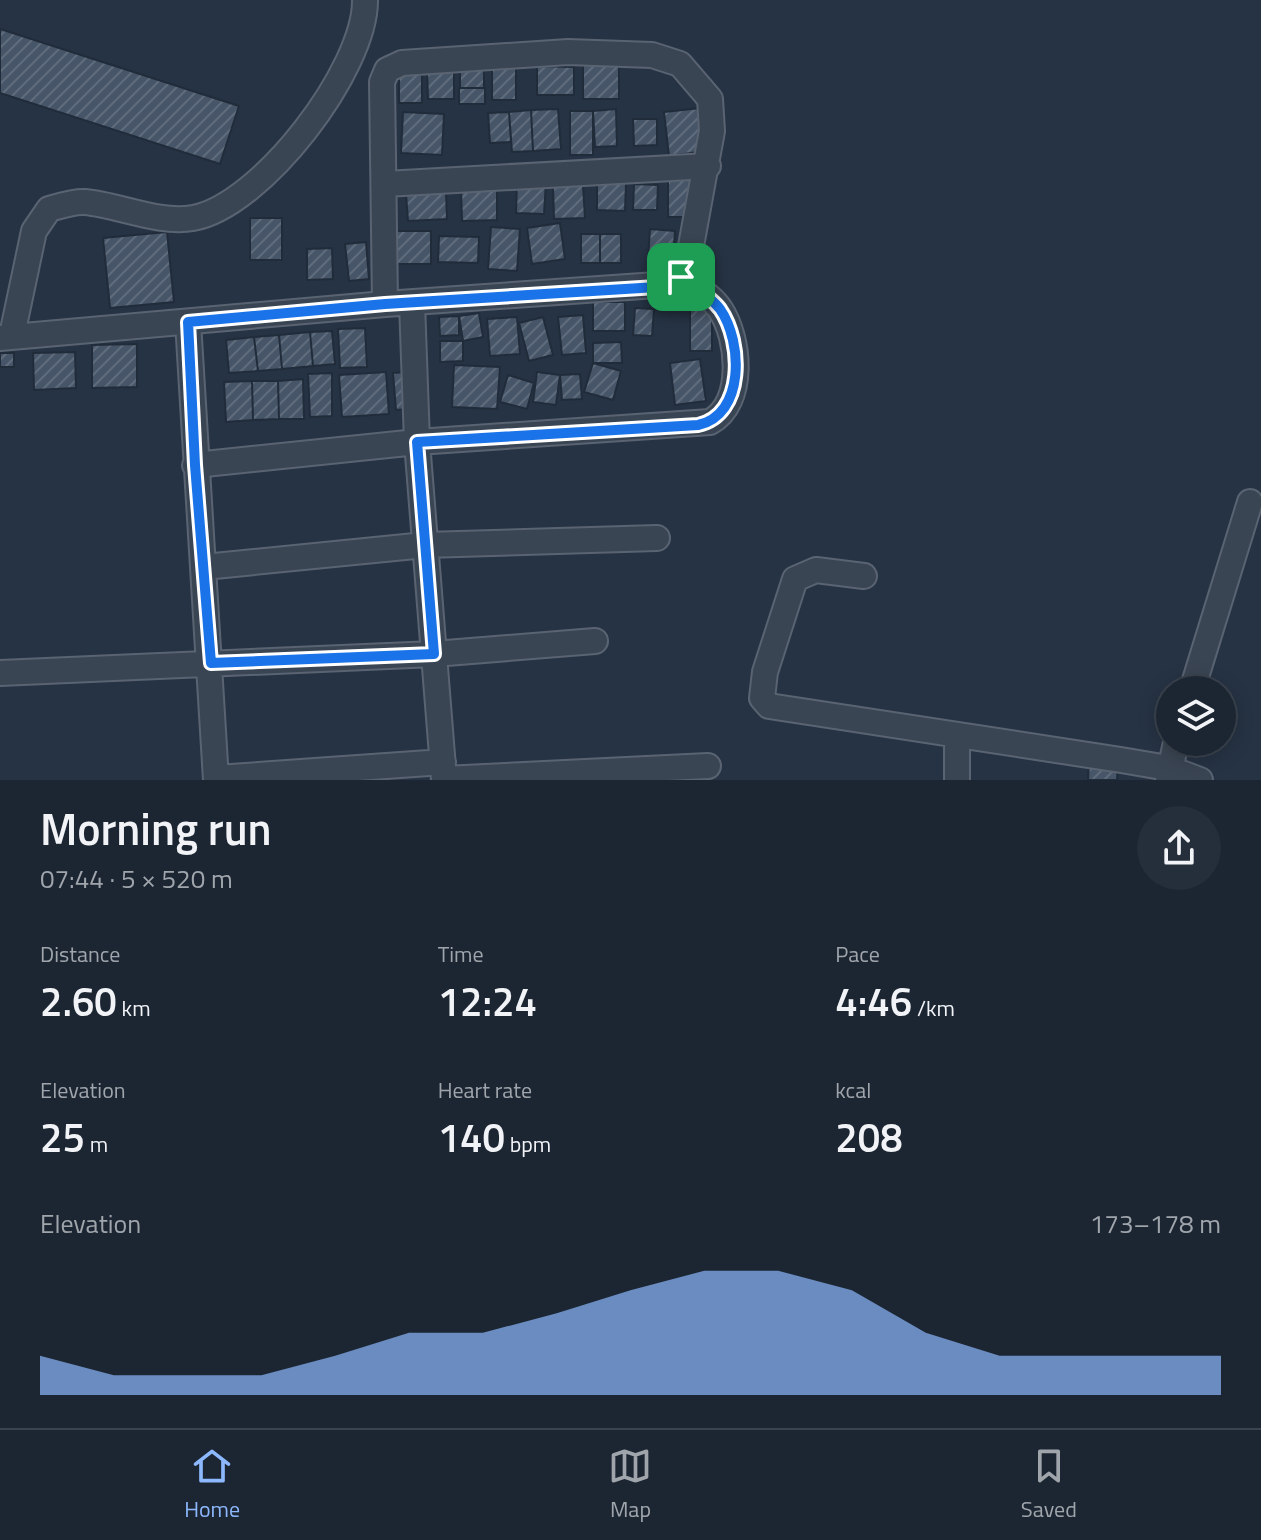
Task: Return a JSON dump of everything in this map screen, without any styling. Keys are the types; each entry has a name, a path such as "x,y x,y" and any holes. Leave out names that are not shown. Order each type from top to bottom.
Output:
{"street":[{"path":"365,0 355,50 299,139 247,193 223,210 190,219 82,201 49,209 34,231 6,337 385,304 657,287 681,277 687,268 708,166 712,131 710,99 680,64 652,55 543,53 402,63 387,70 382,82 385,304"},
{"path":"385,184 708,166"},
{"path":"195,465 417,442 698,425 715,420 728,407 732,392 735,361 730,332 713,300 681,277"},
{"path":"412,303 417,442 444,773"},
{"path":"188,322 216,779 708,766"},
{"path":"1196,676 1250,502"},
{"path":"204,567 425,545 657,538"},
{"path":"864,576 816,570 795,579 765,672 764,701 769,706 1200,780"},
{"path":"0,673 434,654 595,641"},
{"path":"957,737 957,780"}],"building":[{"path":"0,29 239,106 220,164 0,93"},
{"path":"583,58 619,58 619,99 583,99"},
{"path":"460,61 484,61 484,88 460,88"},
{"path":"492,63 516,63 516,100 492,100"},
{"path":"537,66 574,67 574,95 537,95"},
{"path":"427,71 454,71 454,99 428,99"},
{"path":"399,75 422,75 422,103 399,103"},
{"path":"459,88 485,88 485,104 459,104"},
{"path":"701,108 706,151 669,156 664,112"},
{"path":"558,109 561,149 533,151 531,110"},
{"path":"616,109 617,146 595,147 593,111"},
{"path":"531,110 533,151 512,152 509,112"},
{"path":"570,111 593,111 593,155 570,155"},
{"path":"403,112 444,114 442,155 401,153"},
{"path":"509,112 511,142 490,143 488,113"},
{"path":"633,119 657,119 657,145 634,146"},
{"path":"668,173 693,173 692,217 668,217"},
{"path":"517,181 546,182 544,214 516,213"},
{"path":"597,183 626,183 625,211 597,210"},
{"path":"634,184 658,185 657,210 633,210"},
{"path":"583,185 585,218 554,219 553,186"},
{"path":"497,189 497,220 462,221 461,190"},
{"path":"446,192 447,219 408,221 406,194"},
{"path":"250,218 282,218 282,260 250,260"},
{"path":"560,223 565,259 532,264 527,228"},
{"path":"491,227 520,229 517,271 488,269"},
{"path":"650,229 675,231 673,261 648,259"},
{"path":"397,231 431,231 431,264 397,264"},
{"path":"167,232 174,302 110,308 103,238"},
{"path":"581,234 600,234 600,263 581,263"},
{"path":"600,234 621,234 621,263 600,263"},
{"path":"439,236 479,237 478,263 438,262"},
{"path":"366,242 369,279 349,281 345,244"},
{"path":"332,248 333,279 307,280 307,249"},
{"path":"593,302 625,302 625,331 593,331"},
{"path":"690,305 712,305 712,351 690,351"},
{"path":"635,308 654,309 652,336 633,335"},
{"path":"479,313 483,337 463,341 459,316"},
{"path":"583,315 586,353 562,355 558,317"},
{"path":"459,316 459,335 440,336 439,317"},
{"path":"517,317 520,354 490,356 487,319"},
{"path":"543,317 553,355 529,361 519,323"},
{"path":"365,328 367,367 340,368 338,329"},
{"path":"332,331 335,364 313,366 310,332"},
{"path":"310,332 313,366 282,369 279,335"},
{"path":"279,335 282,369 258,371 254,337"},
{"path":"254,337 258,371 229,373 226,340"},
{"path":"440,341 463,341 463,361 440,362"},
{"path":"621,342 622,363 593,363 593,343"},
{"path":"137,344 137,387 92,388 92,345"},
{"path":"75,352 76,388 34,390 33,353"},
{"path":"0,353 14,353 14,367 0,367"},
{"path":"700,359 706,401 675,405 670,363"},
{"path":"593,363 621,371 613,400 584,392"},
{"path":"454,365 500,367 497,409 452,407"},
{"path":"386,372 389,414 342,417 339,375"},
{"path":"408,372 411,409 396,410 393,373"},
{"path":"537,372 560,375 556,405 533,402"},
{"path":"332,373 332,416 310,417 308,374"},
{"path":"580,374 582,399 562,400 560,375"},
{"path":"508,375 534,383 527,409 500,402"},
{"path":"303,379 304,419 279,419 278,381"},
{"path":"252,381 278,381 279,419 253,420"},
{"path":"252,381 253,420 226,422 224,382"},
{"path":"1089,762 1118,763 1117,780 1088,780"}],"route":[{"path":"681,277 713,300 730,332 735,361 732,392 728,407 715,420 698,425 417,442 434,654 211,663 195,465 188,322 385,304 657,287 671,284 681,277"}]}
